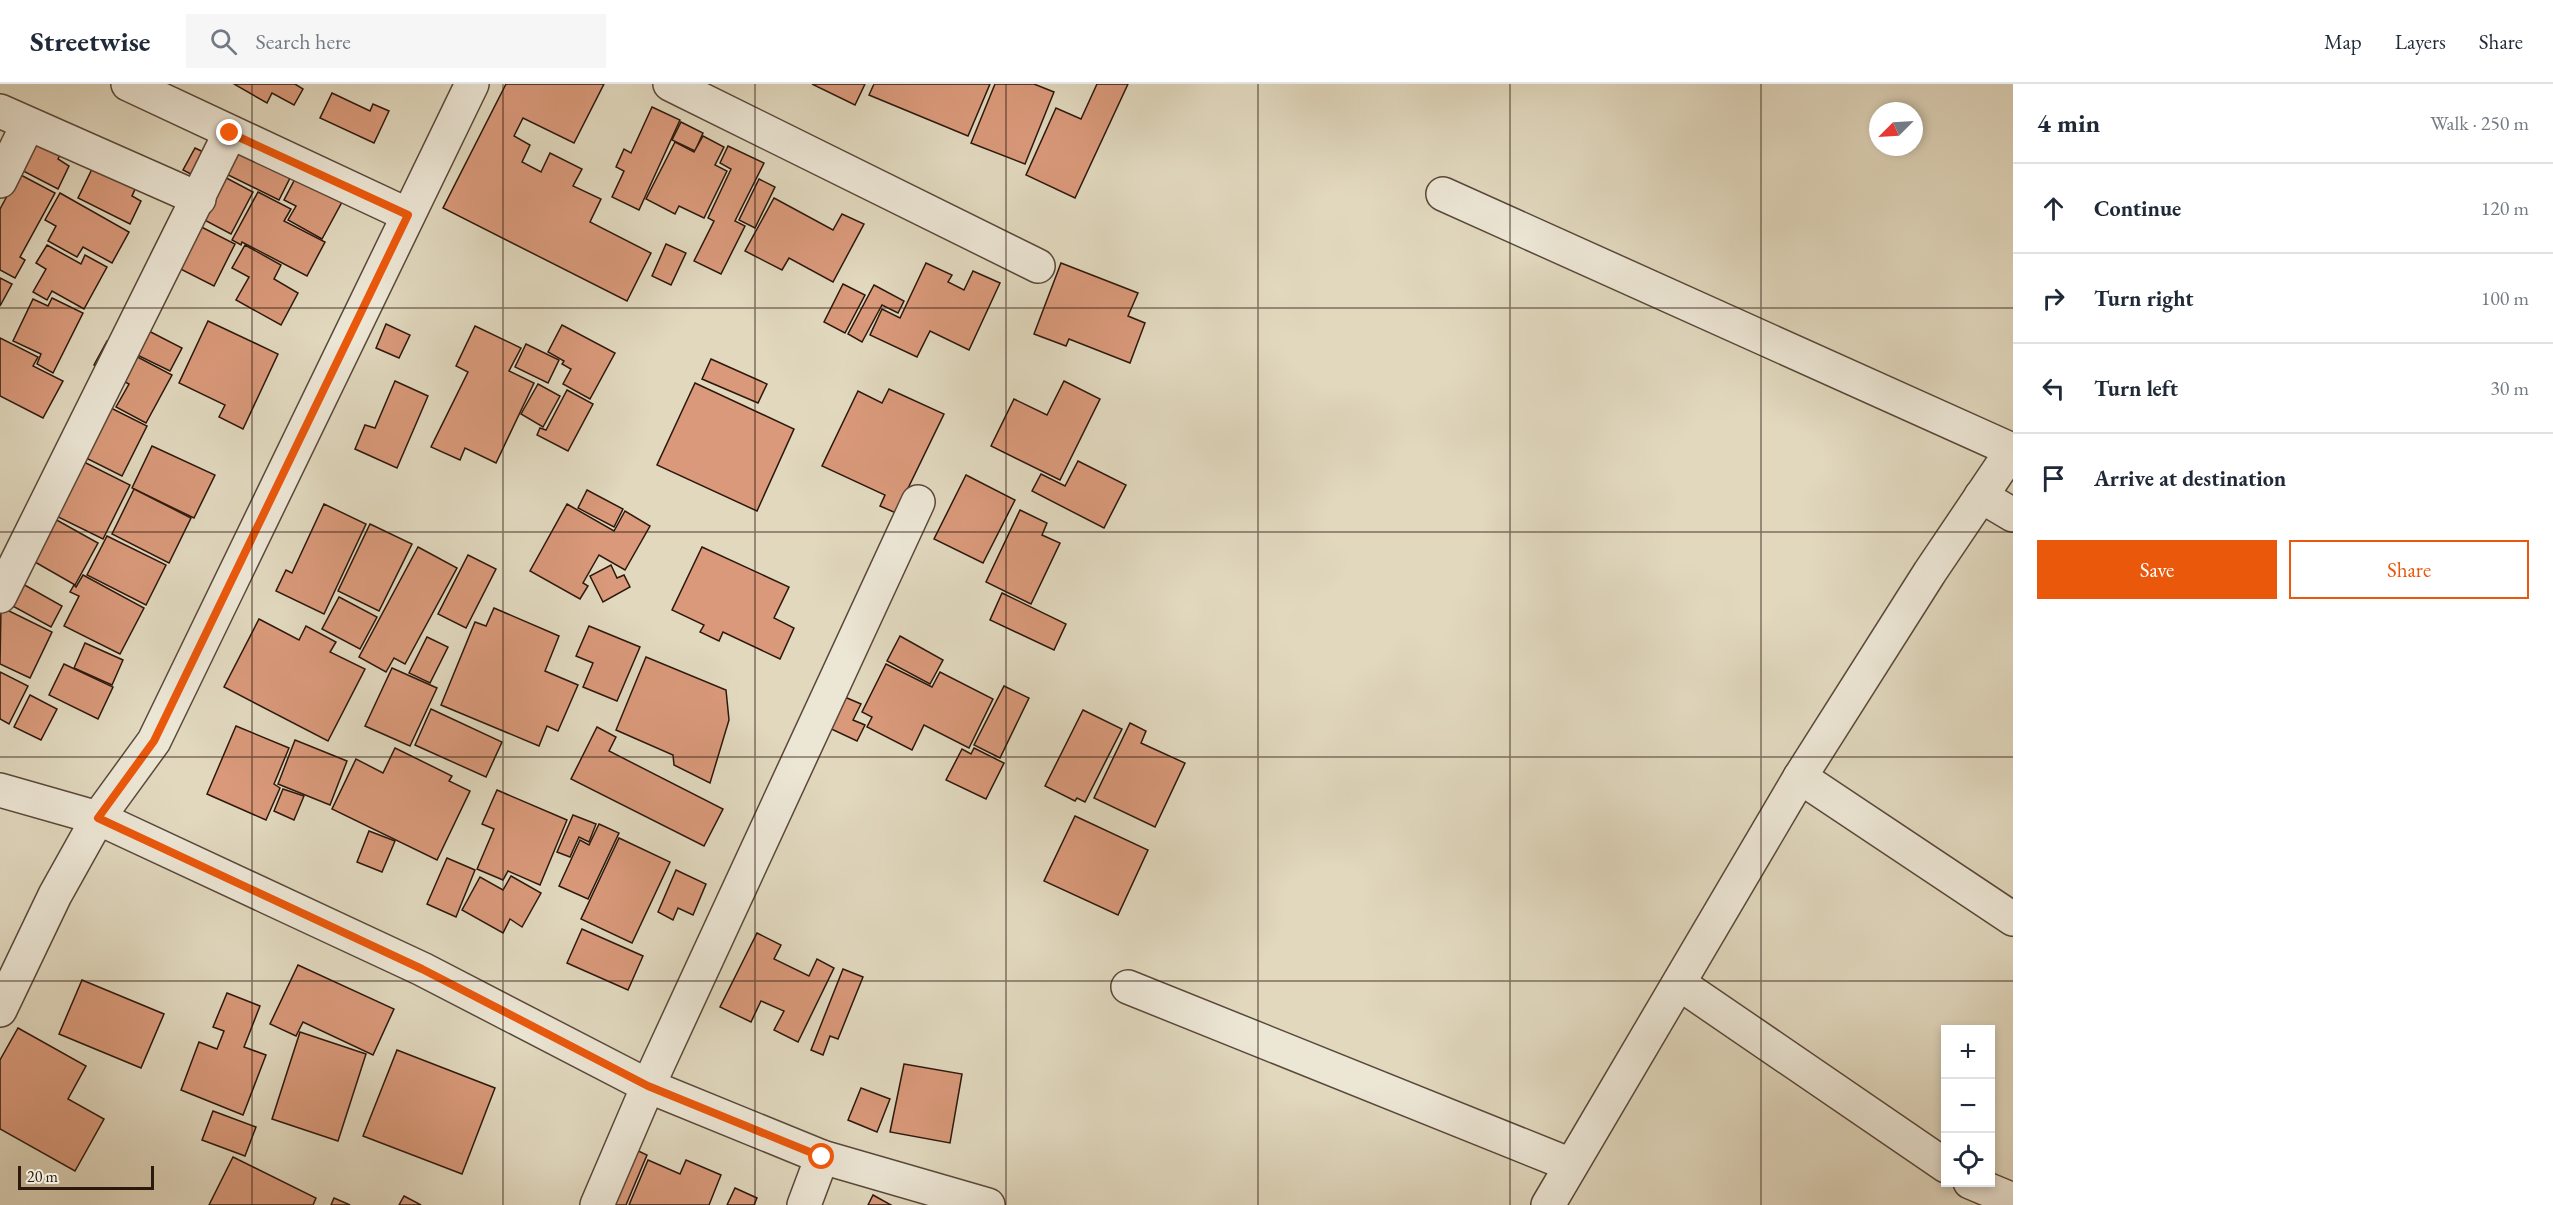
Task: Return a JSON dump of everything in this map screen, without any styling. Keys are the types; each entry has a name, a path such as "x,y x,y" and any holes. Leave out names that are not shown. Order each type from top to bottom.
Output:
{"street":[{"path":"128,84 408,215"},
{"path":"0,1010 12,959 55,895 98,818 154,741 472,84"},
{"path":"670,84 1038,266"},
{"path":"0,181 14,117 199,200"},
{"path":"0,596 199,200 230,133"},
{"path":"1443,194 2013,449 1800,777 1548,1205"},
{"path":"1981,496 2013,515"},
{"path":"597,1205 648,1086 918,502"},
{"path":"1800,777 2010,911"},
{"path":"0,790 98,818 422,969 648,1086 822,1157 988,1205"},
{"path":"1680,984 1941,1163"},
{"path":"1128,987 1571,1165"},
{"path":"804,1205 822,1157"},
{"path":"1982,1187 2013,1200"}],"building":[{"path":"234,84 295,84 303,89 294,105 272,93 267,103"},
{"path":"506,84 604,84 574,143 523,118 514,136 530,145 522,162 541,172 550,153 582,169 573,186 601,199 590,222 651,253 627,301 443,208"},
{"path":"812,84 865,84 855,105"},
{"path":"874,84 990,84 968,136 869,95"},
{"path":"995,84 1034,84 1054,92 1025,164 971,143"},
{"path":"1097,84 1128,84 1075,198 1026,175 1056,108 1081,119"},
{"path":"332,93 370,111 373,104 389,111 374,143 320,118"},
{"path":"652,107 680,120 639,210 612,197 624,171 616,167 624,149 631,153"},
{"path":"681,122 703,133 695,151 672,140"},
{"path":"73,130 58,159 69,166 58,189 0,159"},
{"path":"703,136 724,147 715,165 727,171 704,218 679,206 675,214 646,199 675,142 694,152"},
{"path":"231,143 292,174 279,200 218,170"},
{"path":"728,146 764,163 735,221 745,226 721,274 694,261 714,221 708,218 731,169 720,163"},
{"path":"195,148 214,157 202,180 183,170"},
{"path":"94,165 137,185 132,196 141,201 130,224 78,198"},
{"path":"217,173 253,192 231,234 176,205"},
{"path":"19,174 55,193 20,257 25,260 15,278 0,270 0,209"},
{"path":"296,177 342,202 322,239 288,220 296,206 284,200"},
{"path":"759,179 775,187 755,228 739,220"},
{"path":"258,192 291,209 284,221 325,242 307,276 242,242 241,245 232,240"},
{"path":"60,193 129,232 112,263 83,247 77,257 48,241 56,226 45,220"},
{"path":"774,198 833,230 842,214 864,224 833,282 789,258 782,270 745,251"},
{"path":"172,212 235,244 214,286 151,254"},
{"path":"666,244 686,253 671,285 652,276"},
{"path":"47,245 81,264 85,255 107,267 84,309 52,291 47,300 33,292 46,269 36,263"},
{"path":"245,245 281,265 274,279 298,293 281,325 236,300 249,277 232,268"},
{"path":"926,263 952,275 948,282 964,290 973,271 1000,283 969,350 930,331 917,357 870,335 882,309 900,318"},
{"path":"1061,263 1138,293 1128,316 1145,323 1130,363 1069,339 1066,346 1034,334"},
{"path":"0,278 12,284 0,306"},
{"path":"843,284 865,295 845,333 824,322"},
{"path":"874,285 904,301 898,313 882,305 862,342 848,334"},
{"path":"52,298 83,313 53,373 37,364 41,354 13,341 33,299 48,306"},
{"path":"208,321 278,354 243,429 219,417 225,405 179,383"},
{"path":"386,324 410,335 399,358 376,348"},
{"path":"562,325 615,353 590,399 563,384 571,369 562,364 564,361 548,352"},
{"path":"475,326 521,348 509,371 534,383 496,463 465,448 460,460 431,447 468,372 456,366"},
{"path":"141,327 182,348 170,371 129,351"},
{"path":"0,338 38,357 33,366 63,381 43,418 0,396"},
{"path":"107,341 172,375 146,423 116,407 129,384 94,365"},
{"path":"526,344 559,360 548,383 515,367"},
{"path":"711,359 767,384 758,403 702,379"},
{"path":"395,381 428,396 397,468 355,449 365,425 375,428"},
{"path":"1064,381 1100,399 1060,480 991,446 1014,399 1047,415"},
{"path":"695,383 794,429 757,511 657,465"},
{"path":"538,384 560,396 543,427 521,414"},
{"path":"889,389 944,414 896,513 880,506 885,495 822,466 858,391 882,403"},
{"path":"567,390 593,404 568,451 537,435 540,428 546,430"},
{"path":"87,396 147,426 122,476 62,446"},
{"path":"152,446 215,475 194,518 132,488"},
{"path":"64,452 130,485 103,539 36,506"},
{"path":"1078,461 1126,485 1104,528 1032,491 1041,474 1065,486"},
{"path":"966,475 1015,500 983,563 934,539"},
{"path":"134,489 191,518 169,563 112,534"},
{"path":"587,490 623,509 614,527 578,508"},
{"path":"324,504 366,524 324,614 276,591 286,570 292,573"},
{"path":"567,504 614,531 625,511 650,526 625,570 599,555 583,583 588,586 580,599 530,571"},
{"path":"37,509 98,543 75,585 28,558"},
{"path":"1020,510 1047,523 1042,535 1060,543 1031,604 986,582"},
{"path":"370,524 412,544 379,611 338,591"},
{"path":"107,536 166,565 146,605 87,575"},
{"path":"418,547 457,568 405,664 394,658 386,672 359,657"},
{"path":"702,547 789,587 774,618 794,628 780,659 723,632 719,641 700,632 704,625 672,610"},
{"path":"468,555 496,569 466,628 438,614"},
{"path":"611,565 617,578 624,575 630,587 603,602 590,576"},
{"path":"83,575 144,608 120,654 64,626 79,596 70,592"},
{"path":"21,583 62,606 51,627 9,604"},
{"path":"1002,593 1066,624 1054,650 990,620"},
{"path":"339,597 377,617 360,649 322,629"},
{"path":"1,607 52,632 30,678 0,664"},
{"path":"494,608 559,636 545,671 578,685 558,731 547,726 539,746 441,705 475,622 486,626"},
{"path":"259,619 299,640 306,626 336,642 330,652 365,669 328,741 224,687"},
{"path":"589,626 640,647 617,701 583,687 593,663 576,656"},
{"path":"900,636 943,660 930,684 887,661"},
{"path":"427,637 448,647 430,683 409,673"},
{"path":"85,643 123,660 112,685 74,668"},
{"path":"646,657 726,690 729,720 710,783 674,765 673,755 616,730"},
{"path":"64,664 113,687 98,719 49,695"},
{"path":"886,664 932,687 940,672 993,699 969,748 924,725 912,750 867,727 872,717 862,712"},
{"path":"392,668 437,688 410,746 365,726"},
{"path":"0,672 28,686 9,724 0,719"},
{"path":"1004,686 1029,698 1000,758 974,745"},
{"path":"826,689 861,704 853,720 865,725 857,741 812,720"},
{"path":"30,695 57,709 41,740 14,727"},
{"path":"431,709 502,742 486,777 415,745"},
{"path":"1083,710 1122,729 1085,802 1077,798 1075,801 1045,786"},
{"path":"1130,723 1146,731 1141,743 1185,763 1155,827 1094,798"},
{"path":"236,726 289,748 274,784 280,788 266,820 207,794"},
{"path":"597,727 616,737 609,751 723,809 704,846 571,779"},
{"path":"295,740 347,761 330,805 278,784"},
{"path":"395,748 452,776 449,781 470,791 437,860 332,809 356,759 383,773"},
{"path":"974,748 1004,763 986,799 946,780 962,749 971,754"},
{"path":"283,789 304,796 294,820 274,811"},
{"path":"497,790 567,820 540,885 508,871 503,880 477,869 494,829 482,824"},
{"path":"573,815 596,824 589,842 579,837 570,857 557,852"},
{"path":"1075,816 1148,850 1118,915 1044,881"},
{"path":"599,824 619,833 588,899 559,886 580,840 589,845"},
{"path":"369,831 395,841 382,872 357,862"},
{"path":"619,838 670,862 632,943 581,919"},
{"path":"447,858 475,870 456,917 427,904"},
{"path":"676,870 706,884 693,915 678,908 673,920 658,912"},
{"path":"511,876 541,893 522,927 510,919 503,933 462,910 480,877 503,890"},
{"path":"582,929 643,956 628,990 567,963"},
{"path":"757,933 781,945 774,959 809,976 817,959 834,968 798,1042 774,1030 784,1011 761,1001 751,1022 720,1007"},
{"path":"298,965 394,1009 373,1055 303,1022 296,1036 270,1024"},
{"path":"843,969 863,977 838,1039 830,1036 823,1055 811,1050"},
{"path":"82,980 164,1014 141,1068 59,1034"},
{"path":"227,993 260,1006 244,1047 266,1055 243,1115 181,1090 199,1042 217,1049 224,1031 213,1027"},
{"path":"18,1028 86,1066 68,1099 104,1119 75,1171 0,1129 0,1060"},
{"path":"300,1032 366,1054 338,1141 272,1119"},
{"path":"397,1050 495,1088 462,1174 363,1136"},
{"path":"904,1064 962,1074 950,1143 890,1132"},
{"path":"861,1088 890,1099 877,1132 848,1120"},
{"path":"213,1111 256,1127 245,1156 202,1140"},
{"path":"632,1148 647,1155 626,1205 609,1205"},
{"path":"233,1157 316,1198 313,1205 209,1205"},
{"path":"648,1160 680,1174 686,1160 721,1175 709,1205 629,1205"},
{"path":"735,1188 757,1198 754,1205 727,1205"},
{"path":"873,1195 891,1205 868,1205"},
{"path":"404,1196 421,1205 399,1205"},
{"path":"334,1198 350,1205 331,1205"}],"route":[{"path":"230,133 408,215 154,741 98,818 422,969 648,1086 822,1157"}]}
